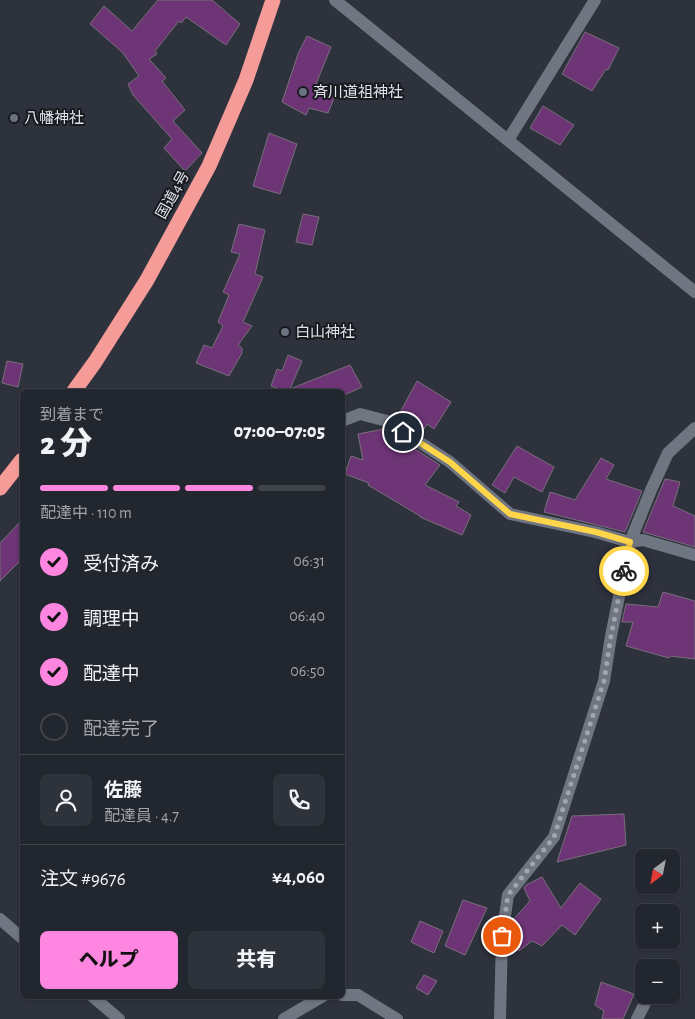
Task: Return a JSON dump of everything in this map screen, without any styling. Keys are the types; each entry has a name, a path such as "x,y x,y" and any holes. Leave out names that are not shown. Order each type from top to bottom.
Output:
{"highway":[{"name":"国道4号","path":"75,389 95,362 147,280 209,166 246,80 273,0"},
{"path":"0,488 20,463"}],"street":[{"path":"335,0 695,292"},
{"path":"508,140 595,0"},
{"path":"345,420 360,414 387,421 450,462 510,514 596,532 630,542 643,540 695,555"},
{"path":"500,1019 502,936 508,895 554,837 604,681 630,542 668,453 695,428"},
{"path":"0,919 20,936"},
{"path":"345,995 358,995 397,1019"},
{"path":"96,999 119,1019"},
{"path":"284,1019 318,999"},
{"path":"637,1019 644,1004"}],"building":[{"path":"158,0 212,0 240,24 226,45 186,17 181,23 179,21 155,51 157,54 149,59 166,78 162,81 185,110 173,121 202,153 185,171 164,148 172,139 133,95 128,84 139,76 123,53 90,24 104,6 132,31"},
{"path":"585,32 619,48 608,70 606,69 592,91 562,74"},
{"path":"307,36 331,47 316,84 337,91 328,113 309,108 306,115 282,102 298,54"},
{"path":"543,106 574,125 560,145 530,128"},
{"path":"269,133 297,144 280,194 253,186"},
{"path":"303,214 319,217 312,245 296,242"},
{"path":"239,224 265,230 255,274 263,277 243,322 252,326 238,345 242,348 242,353 229,376 196,363 204,345 212,348 223,326 218,322 229,295 223,292 240,254 231,252"},
{"path":"288,355 302,361 290,389 279,389 271,386 277,369 282,371"},
{"path":"7,361 23,364 18,387 2,383"},
{"path":"350,365 362,387 345,395 345,389 290,389"},
{"path":"417,381 451,402 434,429 427,424 421,434 397,418"},
{"path":"384,429 440,465 425,485 459,502 456,506 471,515 462,535 420,517 368,485 369,483 345,474 351,456 363,460 358,434"},
{"path":"517,446 554,467 542,492 514,477 505,493 492,485"},
{"path":"601,458 614,465 606,479 642,491 625,532 544,512 550,492 575,500"},
{"path":"665,479 680,482 673,506 695,516 695,547 643,532"},
{"path":"20,522 20,561 0,581 0,543"},
{"path":"663,592 695,601 695,659 670,656 669,658 626,646 633,622 622,622 626,604 658,607"},
{"path":"624,814 626,845 557,862 572,816"},
{"path":"542,877 561,908 580,883 601,899 575,935 562,925 542,946 532,941 519,951 510,943 513,920 530,901 524,888 526,885"},
{"path":"463,900 487,908 465,955 445,946"},
{"path":"420,921 443,931 434,953 411,942"},
{"path":"424,975 437,981 428,995 416,988"},
{"path":"601,982 634,994 623,1019 602,1019 604,1011 595,1005"}],"way so far":[{"path":"502,936 508,895 554,837 604,681 624,571"}],"place":[{"name":"斉川道祖神社","path":"303,92"},
{"name":"八幡神社","path":"14,118"},
{"name":"白山神社","path":"285,332"}],"route":[{"path":"403,432 450,462 510,514 596,532 630,542 624,571"}]}
